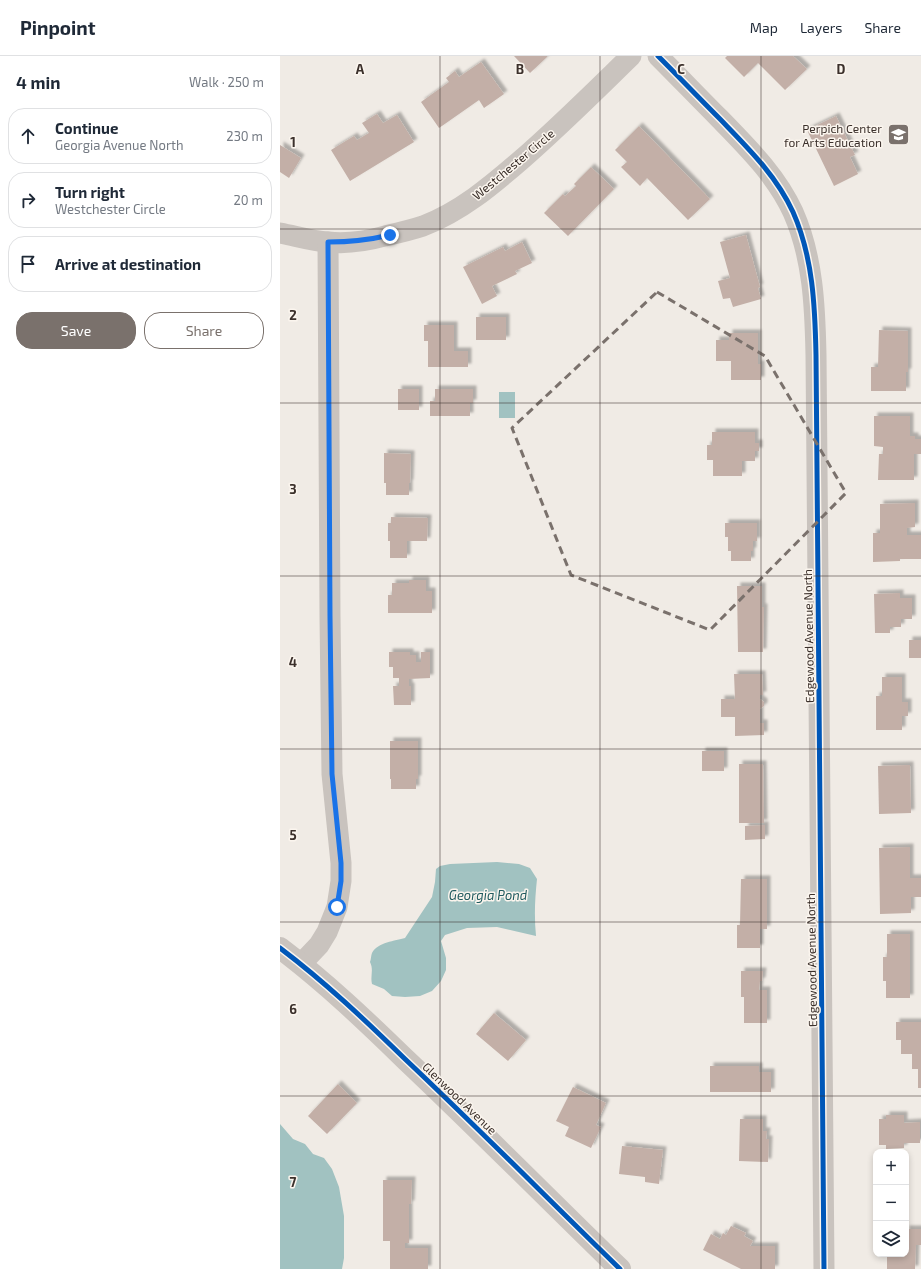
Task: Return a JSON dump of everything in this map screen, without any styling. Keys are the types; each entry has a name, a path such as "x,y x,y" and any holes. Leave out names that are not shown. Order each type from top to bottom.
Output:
{"street":[{"name":"Westchester Circle","path":"280,234 328,242 372,240 408,231 424,225 456,209 490,186 544,140 631,56"},
{"name":"Edgewood Avenue North","path":"658,56 746,145 772,177 792,212 806,252 810,273 815,319 816,355 824,1269"},
{"path":"301,964 319,945 333,921 341,881 341,863 332,766 328,242"},
{"name":"Glenwood Avenue","path":"280,948 347,1004 429,1081 620,1269"}],"highlighted area":[{"path":"657,292 765,356 846,493 710,630 571,575 512,428"}],"water":[{"path":"499,392 515,392 515,418 499,418"},
{"name":"Georgia Pond","path":"497,862 519,864 530,868 537,879 535,907 536,936 497,927 467,928 445,935 441,941 446,958 446,970 441,981 432,991 420,996 392,996 384,989 372,984 372,968 370,962 372,953 382,944 405,938 432,897 436,869 440,866 450,864"},
{"path":"280,1124 293,1139 305,1144 313,1154 324,1158 332,1169 339,1187 344,1216 344,1258 342,1269 280,1269"}],"building":[{"path":"514,56 547,56 547,57 530,73"},
{"path":"727,56 793,56 807,69 785,90 758,63 744,77 725,58"},
{"path":"481,62 504,94 484,108 479,100 439,128 421,102 449,82 446,78 455,71 459,77"},
{"path":"377,114 383,123 397,115 414,142 350,181 331,150 354,136 357,140 369,133 362,123"},
{"path":"836,116 855,155 850,157 858,174 834,186 807,130"},
{"path":"639,126 710,199 688,220 647,178 640,186 621,167 627,162 615,150"},
{"path":"280,145 301,158 289,178 280,172"},
{"path":"591,167 614,189 568,236 544,213 563,194 565,196 576,186 574,184"},
{"path":"746,235 760,287 758,288 761,299 733,307 730,298 723,299 718,281 730,278 720,242"},
{"path":"522,242 532,263 515,271 517,274 492,286 497,296 482,304 463,267 503,247 505,251"},
{"path":"476,317 506,317 506,340 476,340"},
{"path":"424,325 454,325 454,351 468,351 468,367 428,367 428,341 424,341"},
{"path":"879,330 908,331 908,372 906,372 906,391 871,391 871,367 878,367"},
{"path":"729,333 758,333 758,364 761,364 761,380 731,380 731,361 716,361 716,340 729,340"},
{"path":"398,389 419,389 419,410 398,410"},
{"path":"435,389 473,389 473,403 470,403 470,416 430,416 430,401 435,401"},
{"path":"874,416 910,416 910,436 915,436 915,439 921,439 921,454 914,454 914,480 878,480 879,454 883,454 883,447 874,446"},
{"path":"712,432 755,432 755,443 759,443 759,451 755,451 755,461 742,461 742,476 713,476 713,460 707,460 707,445 712,445"},
{"path":"384,453 411,454 409,495 386,495 386,483 384,483"},
{"path":"915,503 915,527 907,528 907,535 921,535 921,559 900,559 900,561 873,562 873,533 880,533 880,504"},
{"path":"391,517 428,518 427,541 407,541 407,558 390,558 388,523 391,523"},
{"path":"725,523 757,523 757,541 753,541 751,561 731,561 731,551 728,551 728,537 725,537"},
{"path":"409,580 426,580 426,591 432,591 432,613 388,613 388,595 392,595 392,583 409,583"},
{"path":"737,586 762,586 762,607 764,607 763,652 738,652"},
{"path":"900,593 900,598 912,598 912,619 901,619 901,627 890,627 890,633 875,633 874,594"},
{"path":"909,640 921,640 921,658 909,658"},
{"path":"389,652 410,652 410,655 416,655 416,662 421,662 421,652 430,652 430,678 409,679 409,686 411,686 411,705 394,705 393,686 399,686 399,678 393,678 393,667 389,667"},
{"path":"734,674 762,674 763,695 760,695 760,699 764,702 764,706 760,709 760,723 764,723 764,735 735,736 735,717 721,717 721,699 735,699"},
{"path":"882,677 902,677 902,702 908,702 908,716 902,716 902,730 876,730 876,696 882,696"},
{"path":"390,741 418,741 418,779 416,779 416,789 391,789"},
{"path":"702,751 724,751 724,771 702,771"},
{"path":"739,764 763,764 764,823 739,823"},
{"path":"910,765 911,813 879,814 878,766"},
{"path":"765,825 765,839 745,840 745,826"},
{"path":"910,847 910,878 921,878 921,897 911,897 911,913 880,914 879,848"},
{"path":"741,879 767,879 767,929 760,929 760,948 737,948 737,925 740,925"},
{"path":"887,934 910,934 910,998 886,998 886,981 883,981 883,957 887,957"},
{"path":"741,971 763,971 759,990 767,990 767,1023 744,1023 744,997 741,997"},
{"path":"494,1013 526,1040 508,1061 476,1034"},
{"path":"896,1022 921,1022 921,1088 918,1088 918,1069 912,1069 912,1054 901,1054 901,1040 896,1040"},
{"path":"710,1066 759,1066 759,1072 771,1072 771,1092 710,1092"},
{"path":"338,1084 357,1103 327,1134 308,1116"},
{"path":"573,1087 606,1103 596,1125 601,1127 591,1148 565,1136 569,1127 556,1121"},
{"path":"886,1115 904,1115 904,1123 920,1122 920,1143 904,1143 904,1148 886,1149 886,1145 879,1145 879,1119 886,1119"},
{"path":"740,1119 763,1119 763,1131 767,1131 766,1139 769,1139 768,1162 739,1161"},
{"path":"622,1146 663,1150 659,1184 645,1182 645,1177 619,1174"},
{"path":"383,1180 412,1180 411,1204 409,1204 409,1243 405,1243 405,1248 428,1248 428,1269 390,1269 390,1241 383,1241"},
{"path":"731,1226 746,1233 744,1236 753,1241 750,1246 775,1246 775,1269 741,1269 703,1250 711,1234 720,1239 723,1233 726,1235"},
{"path":"909,1229 921,1229 921,1245 916,1245 915,1269 887,1269 887,1257 909,1257"}],"cycle path":[{"path":"658,56 720,119 770,174 786,199 800,229 812,282 816,355 824,1269"},
{"path":"280,948 329,988 375,1030 620,1269"}],"place":[{"name":"Perpich Center for Arts Education","path":"898,135"}],"route":[{"path":"337,907 340,894 341,863 332,774 328,242 372,240 390,235"}]}
